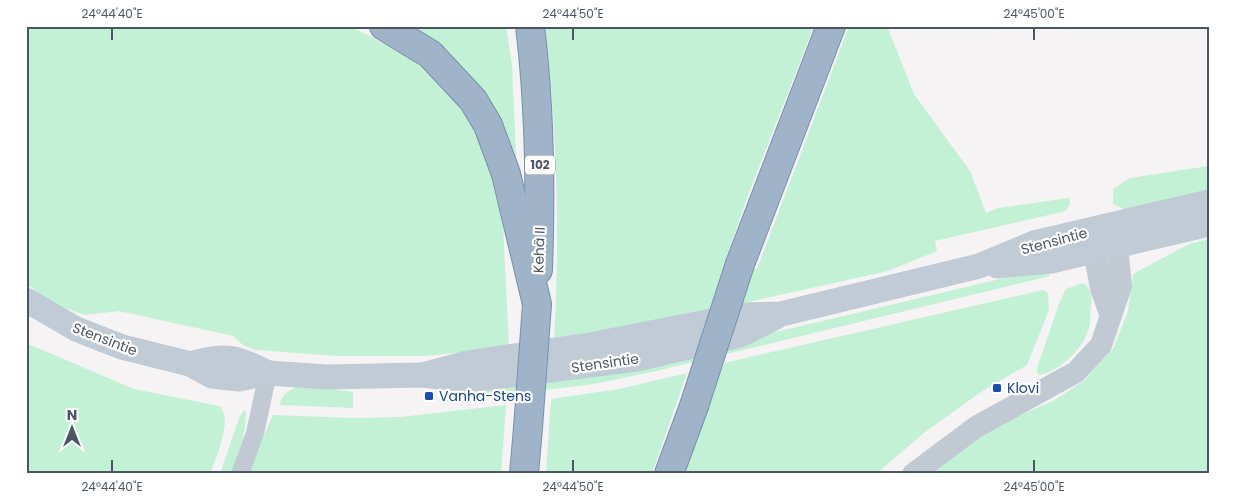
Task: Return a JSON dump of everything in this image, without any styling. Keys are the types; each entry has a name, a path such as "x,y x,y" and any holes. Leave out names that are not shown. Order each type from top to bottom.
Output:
{"highway":[{"path":"384,26 430,54 473,100 488,125 506,174 537,304"},
{"name":"Kehä II","path":"524,474 537,304 542,188 537,99 530,26"},
{"path":"669,474 694,406 740,264 831,26"}],"main road":[{"path":"1105,242 1209,202"},
{"path":"1105,242 1209,224"},
{"name":"Stensintie","path":"26,300 76,329 122,347 190,364 212,376 239,379 268,373 327,377 422,375 468,380 637,359 740,335 781,314 979,266 1038,264 1105,242"}],"street":[{"path":"913,474 976,427 1076,372 1101,345 1108,329 1110,314 1101,288 1105,242"},
{"path":"240,474 255,433 268,373"}],"green space":[{"path":"26,26 345,26 358,30 405,55 438,79 470,120 495,175 503,224 509,347 426,356 336,356 256,350 243,345 233,336 119,311 85,315 52,304 26,283"},
{"path":"405,26 506,26 512,65 517,179"},
{"path":"545,26 814,26 750,190 726,258 757,269 849,26 887,26 914,94 970,171 986,213 998,208 1069,198 1070,204 1066,211 935,241 937,251 888,271 599,335 554,340 557,262 555,144"},
{"path":"1209,166 1209,195 1124,209 1113,204 1113,189 1130,178"},
{"path":"1209,239 1209,474 925,474 981,431 1051,402 1084,381 1114,347 1128,311 1133,274 1189,244"},
{"path":"1047,268 1050,276 656,371 594,384 447,402 447,393 674,356"},
{"path":"1083,283 1091,293 1090,325 1085,338 1075,352 1062,364 1040,375 1037,373 1037,368 1060,301 1066,289"},
{"path":"1043,290 1048,293 1049,310 1027,365 981,392 925,432 876,474 685,474 724,363"},
{"path":"26,343 134,389 219,406 225,419 224,429 210,474 26,472"},
{"path":"687,373 652,474 546,474 551,399 619,389"},
{"path":"301,385 353,392 353,408 280,405 284,395"},
{"path":"506,405 501,474 247,474 273,415 352,418 401,417"},
{"path":"244,410 246,411 242,443 231,474 220,474 239,418"}],"place":[{"name":"Klovi","path":"997,388"},
{"name":"Vanha-Stens","path":"429,396"}]}
